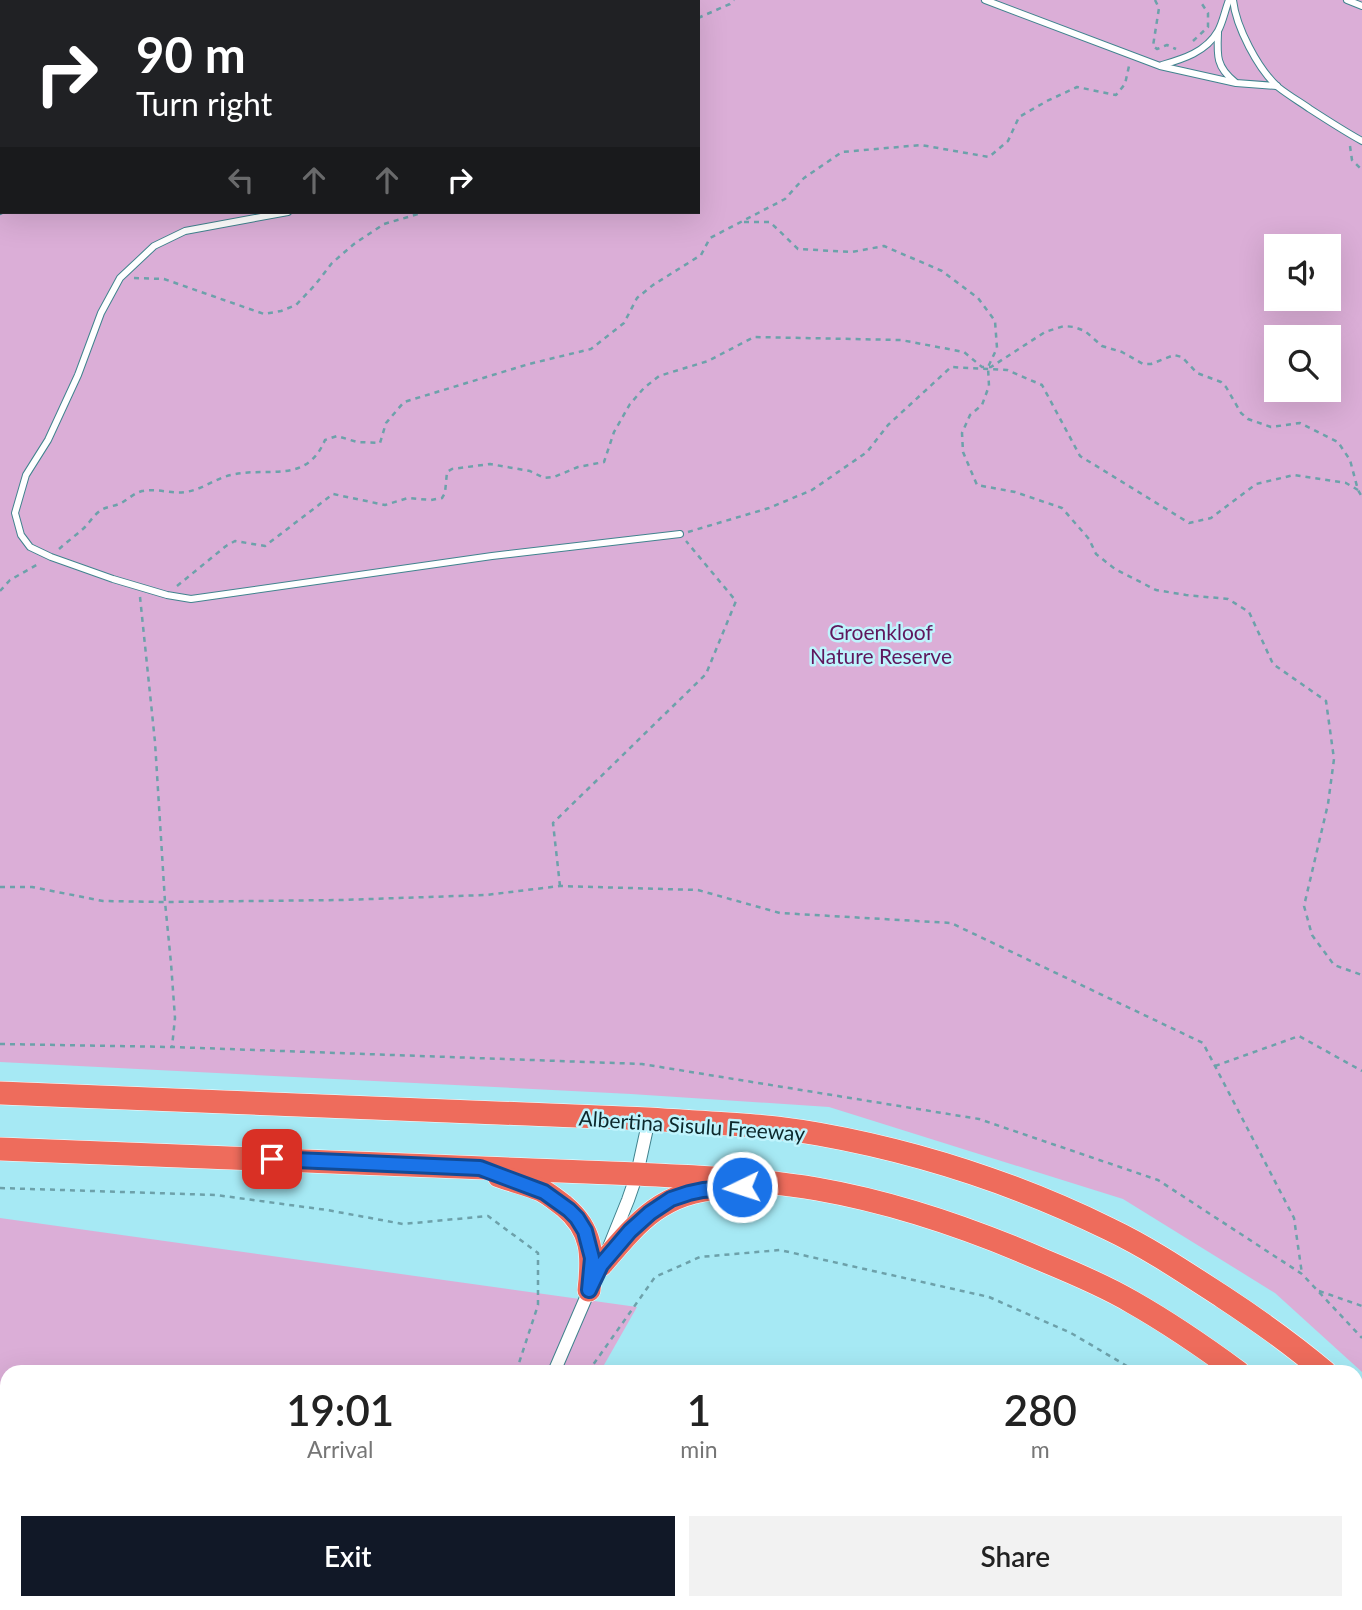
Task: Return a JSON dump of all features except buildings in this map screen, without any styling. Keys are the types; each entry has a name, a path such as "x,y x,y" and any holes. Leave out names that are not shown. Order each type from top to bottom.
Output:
{"highway":[{"name":"Albertina Sisulu Freeway","path":"0,1093 649,1119 767,1127 817,1134 894,1150 954,1167 1028,1193 1111,1230 1184,1272 1246,1313 1316,1365"},
{"path":"0,1149 741,1179 818,1190 894,1206 1008,1244 1130,1301 1196,1341 1229,1365"},
{"path":"480,1168 544,1192 577,1218 585,1231 591,1253 589,1290"},
{"path":"601,1265 630,1231 671,1199 703,1190 742,1187 818,1190"}],"street":[{"path":"557,1365 628,1200 637,1174 649,1119"}],"lane":[{"path":"985,0 1160,66 1236,83 1277,86"},
{"path":"1231,0 1218,32 1217,53 1220,66 1236,83"},
{"path":"1231,0 1248,44 1277,86 1362,141"},
{"path":"1347,0 1362,6"},
{"path":"1160,66 1198,52 1218,32"},
{"path":"277,214 185,231 155,246 120,278 101,313 78,374 48,440 26,475 15,513 21,535 30,547 113,579 191,599 492,556 680,534"}],"path":[{"path":"700,18 734,0"},
{"path":"1155,0 1159,8 1153,46 1157,49 1167,45 1180,50"},
{"path":"1189,44 1208,27 1208,13 1202,4 1203,0"},
{"path":"0,591 10,580 51,557 101,510 122,503 142,491 184,493 229,475 258,471 293,471 308,464 320,453 325,440 337,436 357,442 380,443 386,422 404,402 528,364 591,349 624,323 637,298 701,255 710,238 785,200 804,178 842,152 921,145 989,157 1008,141 1019,117 1046,102 1077,87 1116,95 1125,84 1131,56"},
{"path":"1347,133 1352,160 1362,170"},
{"path":"120,278 164,279 264,314 281,311 296,304 332,263 354,244 384,224 418,214"},
{"path":"741,222 769,222 798,249 852,252 884,246 942,271 978,298 995,321 997,348 988,368 989,386 982,405 970,415 962,433 963,452 977,485 1015,492 1062,508 1090,539 1096,554 1115,569 1156,590 1228,599 1249,612 1273,664 1326,701 1334,759 1325,817 1304,906 1312,935 1334,965 1362,975"},
{"path":"560,886 553,823 706,674 736,601 680,534 769,508 813,490 867,452 888,425 951,367 991,367 1045,332 1064,326 1086,331 1102,346 1122,352 1143,364 1151,364 1174,355 1182,357 1197,373 1221,382 1241,413 1248,419 1271,427 1300,423 1338,442 1350,460 1362,497"},
{"path":"167,595 226,546 235,541 265,546 333,494 385,505 408,498 431,500 442,498 447,472 452,469 490,464 530,471 544,478 604,462 614,432 630,404 644,388 659,376 708,361 754,337 901,340 964,352 982,367 1007,370 1042,385 1080,456 1189,523 1211,519 1256,484 1294,474 1346,483 1358,490"},
{"path":"139,585 155,742 165,902 172,963 175,1018 172,1047"},
{"path":"0,887 32,887 103,901 165,902 486,895 560,886 698,890 780,913 951,923 1203,1043 1294,1218 1302,1274"},
{"path":"1215,1066 1299,1036 1362,1070"},
{"path":"0,1044 172,1047 642,1064 979,1119 1158,1180 1302,1274 1362,1338"},
{"path":"0,1188 216,1195 327,1210 403,1224 488,1216 538,1253 538,1305 518,1365"},
{"path":"593,1365 655,1277 700,1257 780,1250 989,1297 1071,1333 1125,1365"},
{"path":"1318,1291 1362,1306"}],"green space":[{"name":"Groenkloof Nature Reserve","path":"700,0 1362,0 1362,1365 1354,1365 1275,1293 1123,1199 829,1107 631,1094 0,1062 0,214 700,214"},
{"path":"0,1218 637,1307 604,1365 0,1365"}],"route":[{"path":"272,1159 480,1168 544,1192 569,1210 585,1231 592,1258 589,1290 601,1265 630,1231 650,1213 671,1199 689,1193 742,1187"}]}
